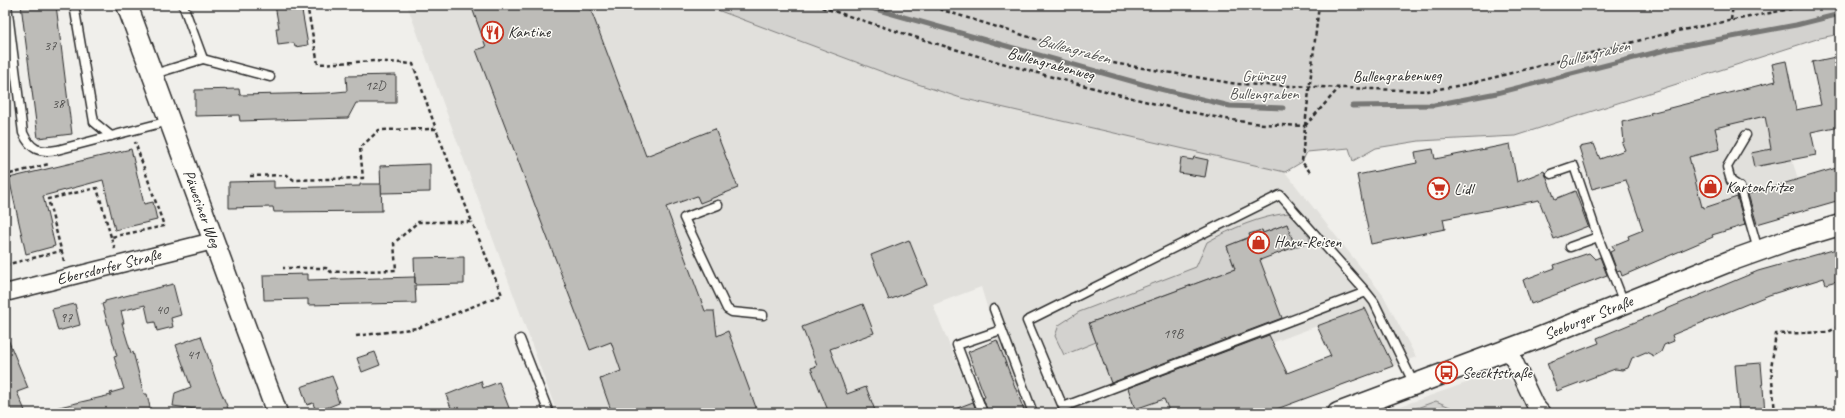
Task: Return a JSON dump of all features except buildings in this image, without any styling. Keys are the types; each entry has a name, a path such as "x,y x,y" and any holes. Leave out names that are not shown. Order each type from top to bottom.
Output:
{"street":[{"name":"Päwesiner Weg","path":"128,5 277,413"},
{"name":"Seeburger Straße","path":"1338,413 1509,350 1758,250 1840,226"},
{"name":"Ebersdorfer Straße","path":"5,292 213,241"},
{"path":"1509,350 1535,405 1542,413"}],"lane":[{"path":"7,5 23,133 27,143 38,150 47,152 170,121"},
{"path":"74,5 94,122 111,136"},
{"path":"183,5 203,59"},
{"path":"154,74 203,59 270,77"},
{"path":"1746,135 1727,167 1731,181 1740,186 1758,250"},
{"path":"1551,174 1574,166 1598,237 1625,304"},
{"path":"1366,292 1063,407 1027,321 1280,195 1366,292 1374,302 1414,384"},
{"path":"718,205 684,218 726,309 732,312 763,315"},
{"path":"1570,247 1598,237"},
{"path":"994,309 1033,413"},
{"path":"983,413 957,345 1001,330"},
{"path":"520,339 549,413"}],"path":[{"path":"307,5 318,64 375,61 413,64 436,129 502,295 418,328 356,336"},
{"name":"Bullengrabenweg","path":"815,5 928,42 1046,76 1170,107 1227,119 1255,123 1305,126 1339,88 1427,91 1468,84 1614,46 1731,20 1811,5"},
{"path":"926,5 1113,63 1237,84 1339,88"},
{"path":"939,9 940,5"},
{"path":"1310,172 1302,162 1319,5"},
{"path":"1731,20 1733,5"},
{"path":"250,176 287,175 294,180 363,178 360,148 379,130 436,129"},
{"path":"111,238 164,226 132,131"},
{"path":"64,262 48,199 97,188 115,248"},
{"path":"283,268 326,268 331,272 396,270 394,243 418,222 472,222"},
{"path":"5,265 61,251"},
{"path":"1775,413 1771,368 1776,334 1828,332 1840,326"}],"shaded area":[{"path":"407,5 704,5 961,98 1285,172 1383,295 1416,357 1393,366 1365,308 1224,361 1205,413 1025,413 997,340 981,287 933,305 973,402 945,413 557,413"},
{"path":"1764,112 1771,149 1751,153 1754,167 1792,160 1798,179 1767,186 1767,188 1748,194 1757,224 1742,226 1733,197 1704,208 1703,207 1658,227 1683,135"},
{"path":"1497,372 1506,376 1513,383 1531,413 1381,413"}],"green space":[{"name":"Grünzug Bullengraben","path":"704,5 1840,5 1840,34 1820,38 1515,136 1419,141 1376,148 1353,161 1349,148 1307,152 1302,162 1285,172 961,98 896,77"},
{"path":"1288,213 1308,231 1310,242 1295,247 1287,224 1263,233 1262,230 1250,234 1250,237 1227,246 1235,269 1089,323 1096,342 1064,355 1055,336 1059,325 1079,312 1196,267 1207,242 1246,224 1266,217"},
{"path":"1436,401 1464,413 1403,413"}],"waterway":[{"name":"Bullengraben","path":"861,5 1156,88 1230,106 1283,108"},
{"name":"Bullengraben","path":"1352,106 1434,105 1497,93 1673,48 1796,25 1840,14"}],"place":[{"name":"Kantine","path":"493,32"},
{"name":"Kartonfritze","path":"1711,187"},
{"name":"Lidl","path":"1439,189"},
{"name":"Haru-Reisen","path":"1259,242"},
{"name":"Seecktstraße","path":"1447,373"}]}
